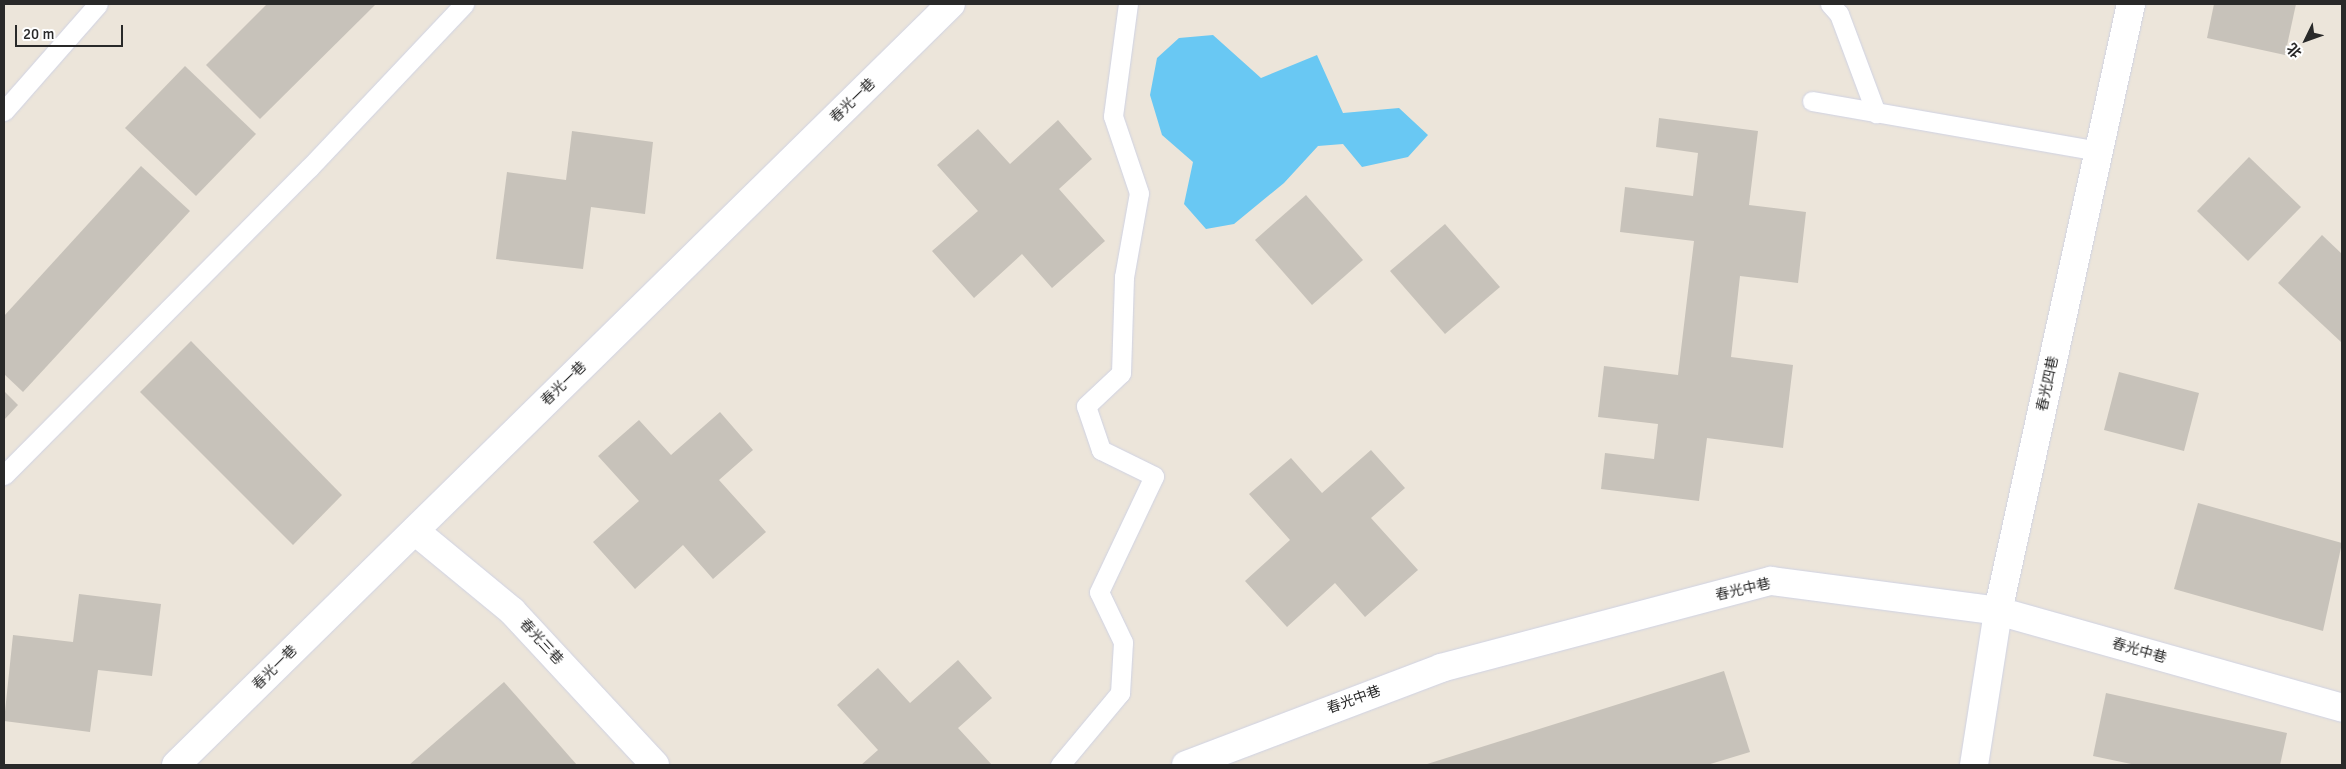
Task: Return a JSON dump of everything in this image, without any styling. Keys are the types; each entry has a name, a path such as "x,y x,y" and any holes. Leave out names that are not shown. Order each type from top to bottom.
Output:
{"street":[{"name":"春光一巷","path":"176,765 952,4"},
{"name":"春光四巷","path":"1974,765 1998,611 2131,4"},
{"name":"春光三巷","path":"415,531 512,611 655,765"},
{"name":"春光中巷","path":"1186,765 1441,668 1771,581 1998,611 2342,708"}],"lane":[{"path":"4,111 98,4"},
{"path":"4,475 309,168 464,4"},
{"path":"1060,765 1120,692 1123,642 1099,592 1154,476 1101,450 1086,406 1121,373 1124,278 1140,193 1113,116 1128,4"},
{"path":"1830,4 1839,14 1876,113"},
{"path":"1812,101 2099,151"}],"water":[{"path":"1213,35 1261,78 1317,55 1343,113 1399,108 1428,135 1408,157 1362,167 1343,144 1318,146 1284,183 1234,224 1206,229 1184,204 1193,162 1162,135 1150,95 1157,58 1179,38"}],"building":[{"path":"267,4 376,4 260,119 206,65"},
{"path":"2214,4 2296,4 2285,55 2207,38"},
{"path":"185,66 256,134 196,196 125,128"},
{"path":"1659,118 1758,131 1749,205 1806,212 1798,283 1740,276 1731,357 1793,365 1783,448 1707,438 1699,501 1601,489 1605,453 1654,459 1658,424 1598,417 1604,366 1678,375 1694,241 1620,232 1625,187 1693,196 1698,153 1656,147"},
{"path":"1058,120 1092,159 1059,189 1105,241 1052,288 1022,254 974,298 932,251 978,211 937,165 978,129 1010,164"},
{"path":"572,131 653,142 645,214 591,207 583,269 496,259 507,172 566,180"},
{"path":"2249,157 2301,207 2248,261 2197,211"},
{"path":"141,166 190,211 23,392 4,374 4,316"},
{"path":"1306,195 1363,260 1312,305 1255,240"},
{"path":"1445,224 1500,287 1445,334 1390,271"},
{"path":"2322,235 2342,254 2341,342 2278,283"},
{"path":"191,341 342,495 293,545 140,392"},
{"path":"2119,372 2199,393 2184,451 2104,430"},
{"path":"4,391 18,405 4,420"},
{"path":"720,412 753,450 719,480 766,532 713,579 683,545 635,589 593,542 639,501 598,456 639,420 671,455"},
{"path":"1371,450 1405,488 1371,518 1418,570 1365,617 1335,583 1287,627 1245,581 1290,540 1249,494 1291,458 1322,493"},
{"path":"2198,503 2342,543 2323,631 2174,589"},
{"path":"79,594 161,604 152,676 98,670 90,732 4,721 13,635 73,642"},
{"path":"958,660 992,698 958,728 992,765 861,765 878,750 837,705 878,668 910,703"},
{"path":"1724,671 1750,752 1707,765 1424,765"},
{"path":"504,682 577,765 409,765"},
{"path":"2106,693 2287,733 2280,765 2136,765 2093,756"}]}
